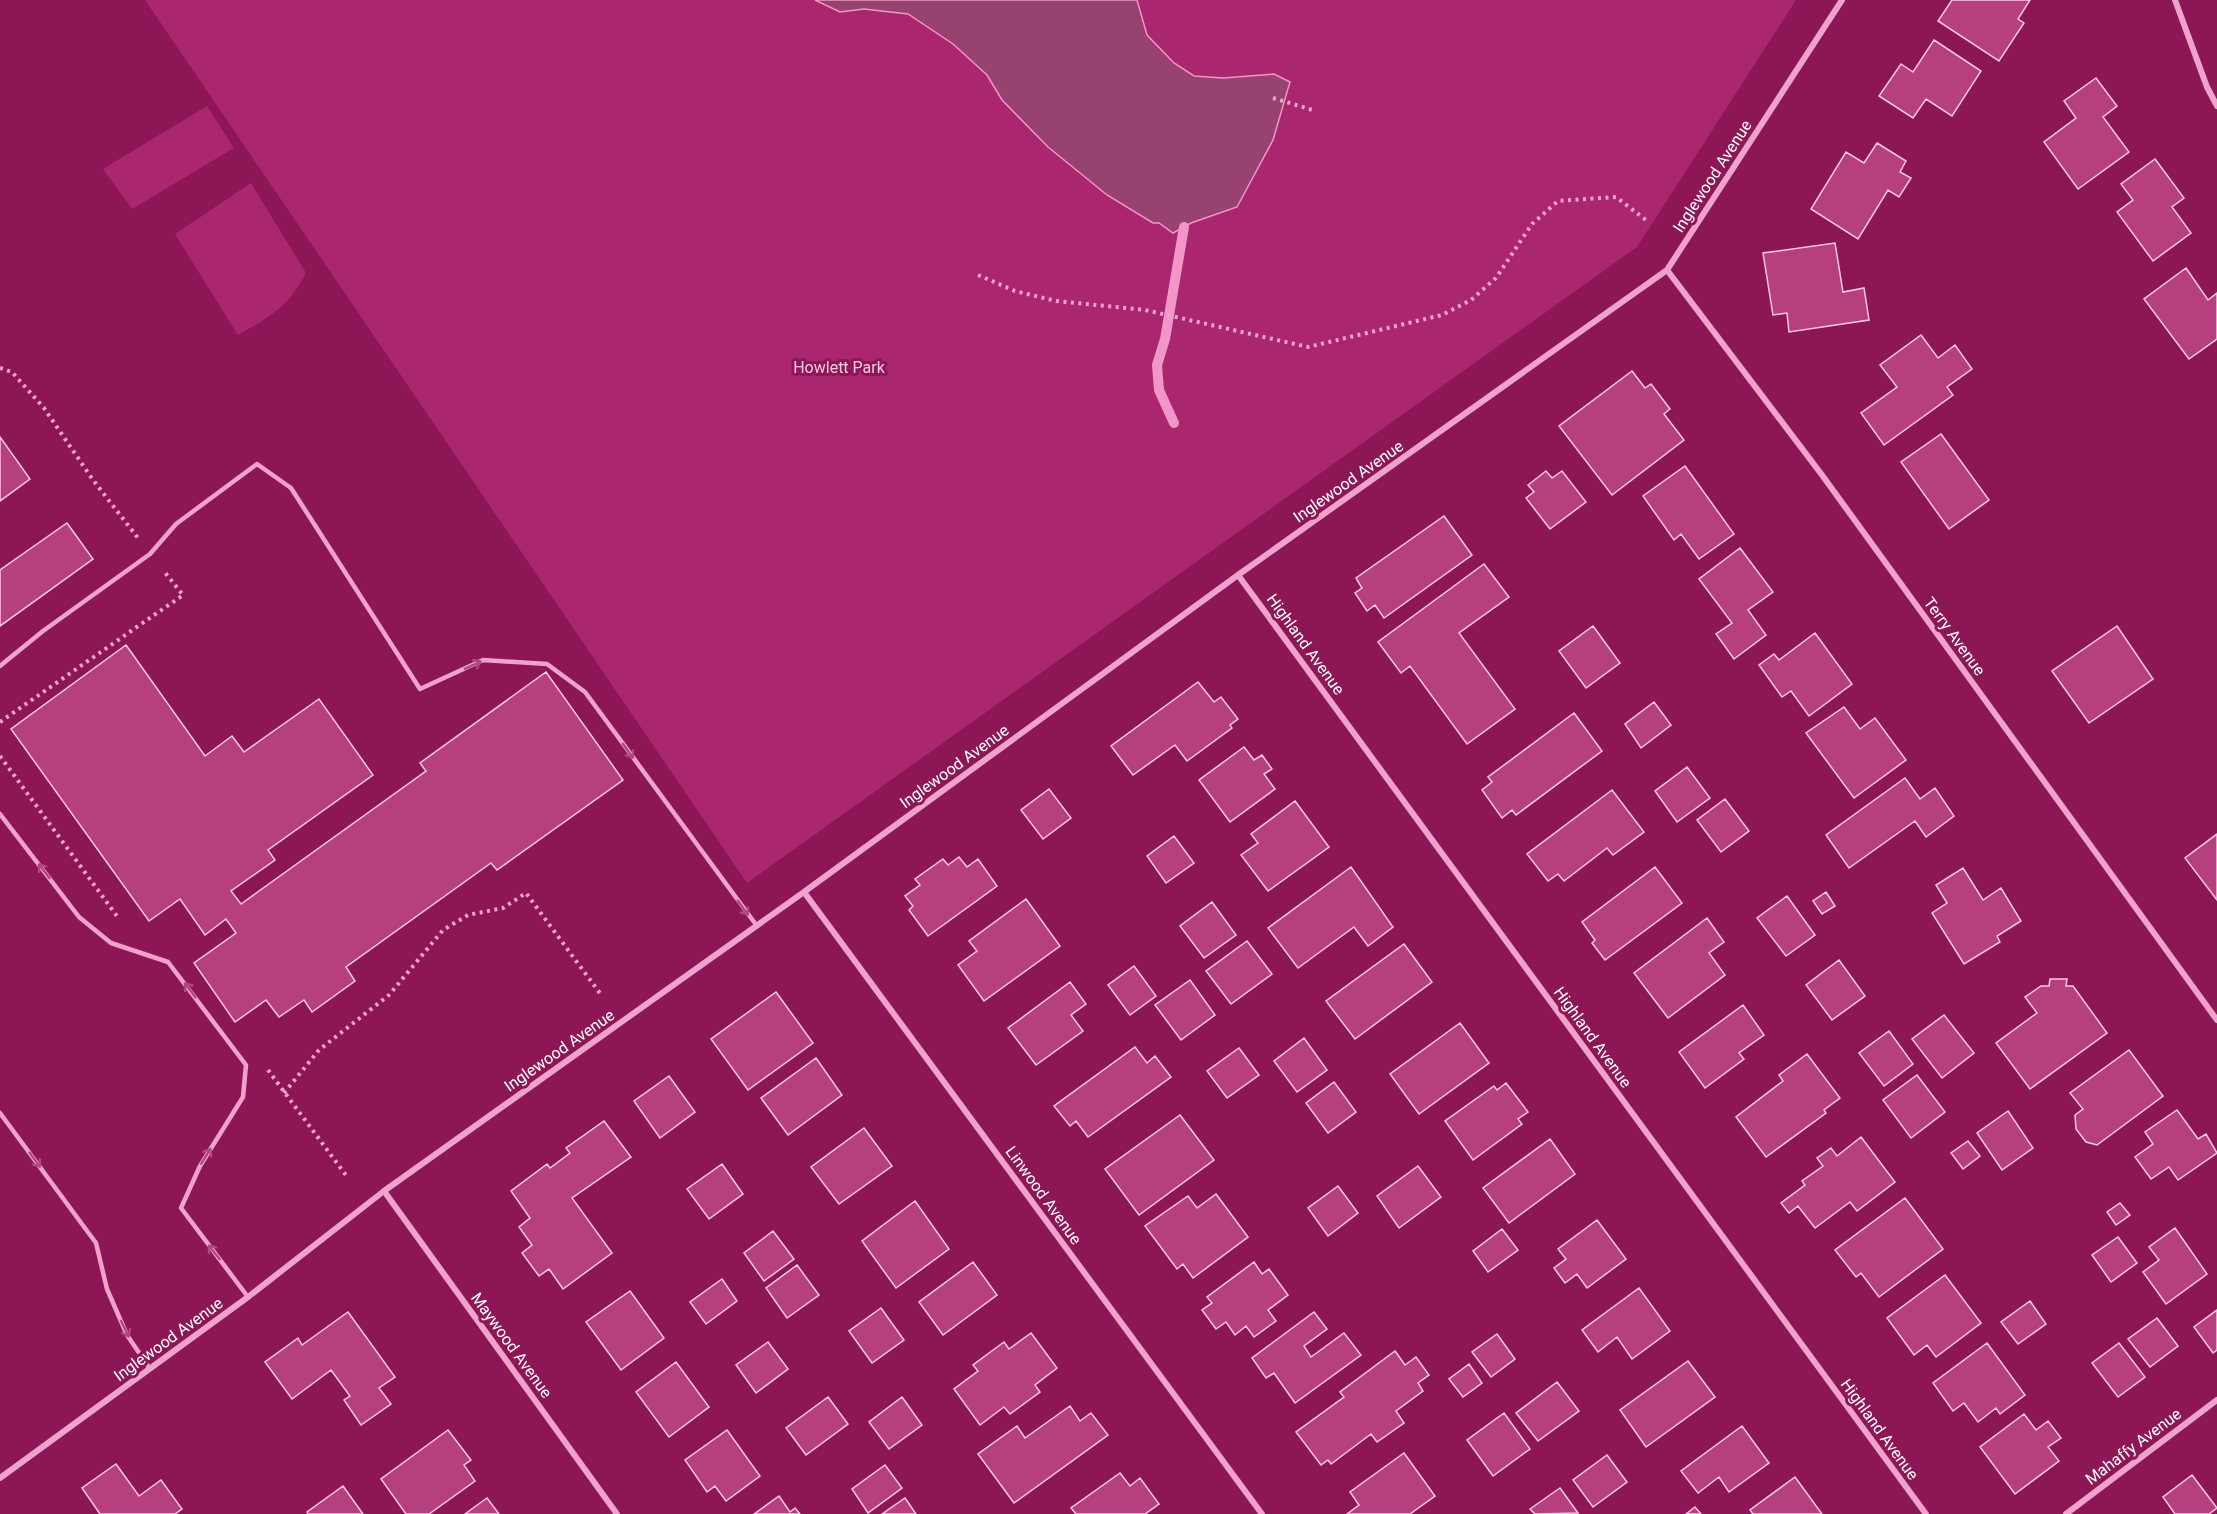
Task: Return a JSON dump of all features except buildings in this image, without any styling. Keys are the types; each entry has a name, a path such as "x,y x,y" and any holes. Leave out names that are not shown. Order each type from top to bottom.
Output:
{"street":[{"name":"Inglewood Avenue","path":"0,1478 248,1297 384,1191 757,926 1238,575 1667,270 1842,0"},
{"path":"2175,0 2207,87 2217,106"},
{"name":"Terry Avenue","path":"1667,270 1822,475 2217,1020"},
{"name":"Highland Avenue","path":"1238,575 1926,1514"},
{"name":"Linwood Avenue","path":"804,892 1262,1514"},
{"name":"Maywood Avenue","path":"384,1191 617,1514"},
{"name":"Mahaffy Avenue","path":"2066,1514 2217,1400"}],"lane":[{"path":"0,666 43,631 150,554 176,524 257,464 291,488 420,689 483,660 547,664 585,692 757,926"},
{"path":"0,814 80,917 111,943 168,962 246,1065 243,1097 200,1166 181,1208 248,1297"},
{"path":"0,1113 96,1243 107,1289 128,1335 150,1369"}],"path":[{"path":"1274,98 1316,111"},
{"path":"978,275 1015,291 1056,301 1145,310 1308,347 1442,315 1471,300 1496,278 1532,224 1558,201 1616,197 1646,220"},
{"path":"0,368 12,372 44,408 93,480 183,595 0,722"},
{"path":"284,1092 319,1050 389,995 443,930 468,915 503,908 526,893 602,996"}],"green space":[{"name":"Howlett Park","path":"145,0 1796,0 1637,247 747,883"},
{"path":"207,106 234,148 132,209 103,169"},
{"path":"251,183 306,273 278,310 238,335 175,234"}],"shaded area":[{"path":"815,0 1137,0 1147,35 1174,63 1194,76 1223,78 1274,74 1290,82 1273,140 1237,207 1191,223 1173,233 1107,195 1048,147 1002,100 987,75 953,44 908,14 864,9 840,12"}],"waterway":[{"path":"1174,423 1159,390 1157,365 1165,339 1184,227"}]}
